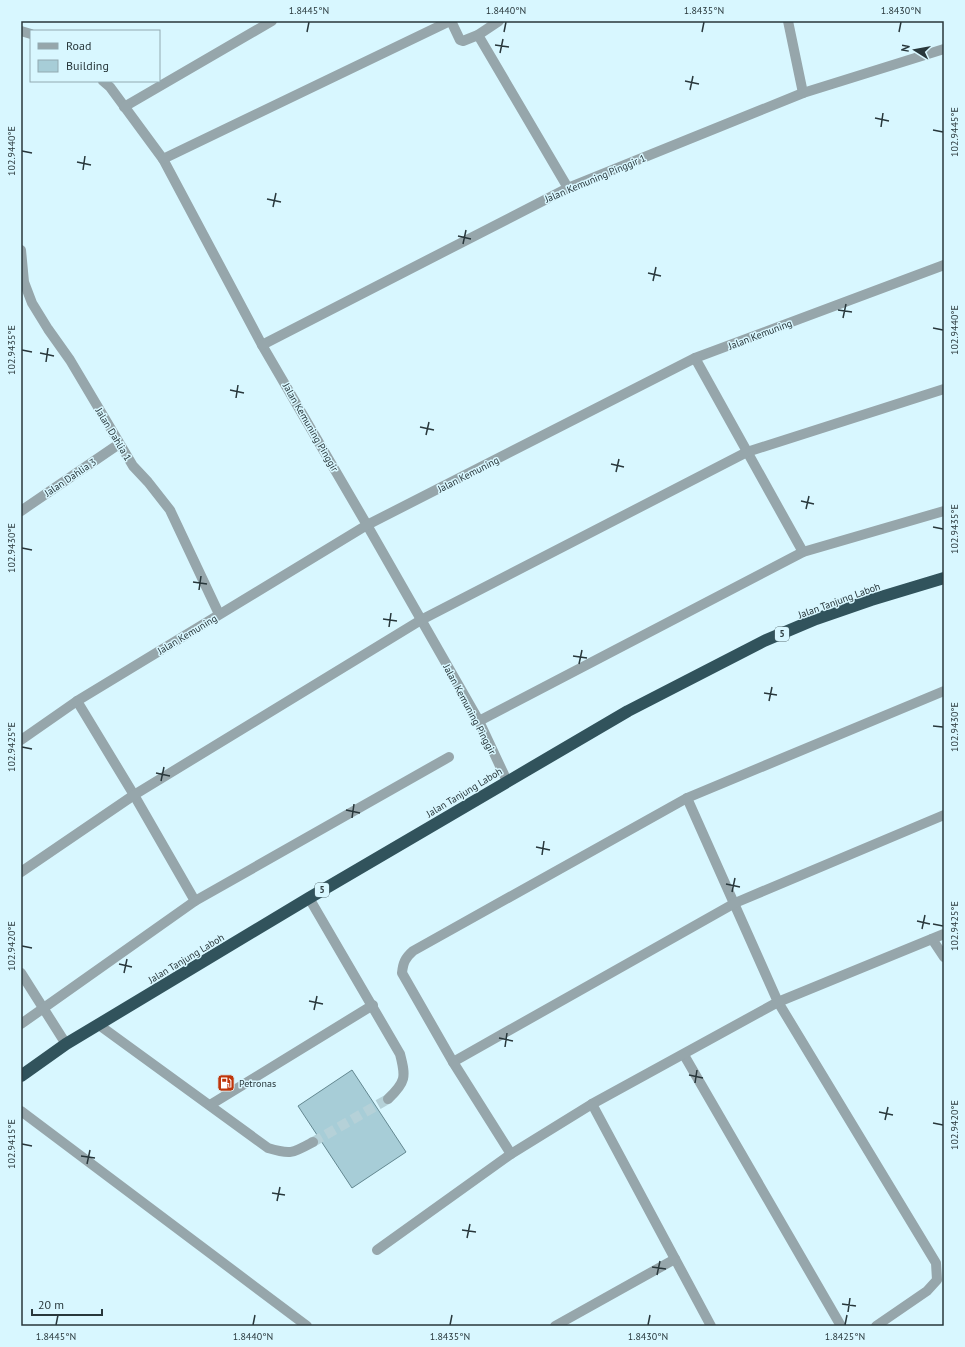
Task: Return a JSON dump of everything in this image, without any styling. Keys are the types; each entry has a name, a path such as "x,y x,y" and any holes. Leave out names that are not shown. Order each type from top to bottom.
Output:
{"highway":[{"name":"Jalan Tanjung Laboh","path":"21,1076 66,1044 309,898 628,711 764,642 816,619 864,602 944,578"}],"street":[{"path":"124,107 272,21"},
{"path":"163,159 451,21 461,41 465,41 478,35 499,21"},
{"path":"788,21 804,93"},
{"path":"478,35 568,188"},
{"name":"Jalan Kemuning Pinggir 1","path":"262,344 568,188 804,93 944,48"},
{"name":"Jalan Kemuning Pinggir","path":"104,82 110,87 163,159 262,344 367,524 479,721 507,781"},
{"name":"Jalan Dahlia 1","path":"21,252 24,282 32,303 70,360 133,466 170,510 220,614"},
{"name":"Jalan Kemuning","path":"21,740 77,701 367,524 695,358 944,265"},
{"path":"695,358 803,552"},
{"path":"21,872 134,796 421,620 747,452 944,389"},
{"name":"Jalan Dahlia 3","path":"21,511 119,444"},
{"path":"479,721 803,552 944,511"},
{"path":"511,1154 453,1062 402,972 406,957 413,951 687,798 944,691"},
{"path":"77,701 195,901"},
{"path":"21,1024 195,901 449,757"},
{"path":"687,798 778,1002 936,1263 937,1280 927,1291 876,1326"},
{"path":"453,1062 734,903 944,815"},
{"path":"309,898 400,1054 405,1077 398,1090 388,1099"},
{"path":"377,1250 511,1154 592,1104 684,1055 778,1002 944,934"},
{"path":"932,939 944,958"},
{"path":"21,973 44,1007 66,1044"},
{"path":"210,1105 372,1005"},
{"path":"99,1025 268,1148 283,1153 292,1153 313,1142"},
{"path":"684,1055 841,1326"},
{"path":"592,1104 711,1326"},
{"path":"21,1111 307,1326"},
{"path":"555,1326 675,1259"}],"building":[{"path":"352,1070 406,1152 352,1188 298,1106"}],"tunnel":[{"path":"313,1142 388,1099"}],"place":[{"name":"Petronas","path":"226,1083"}]}
